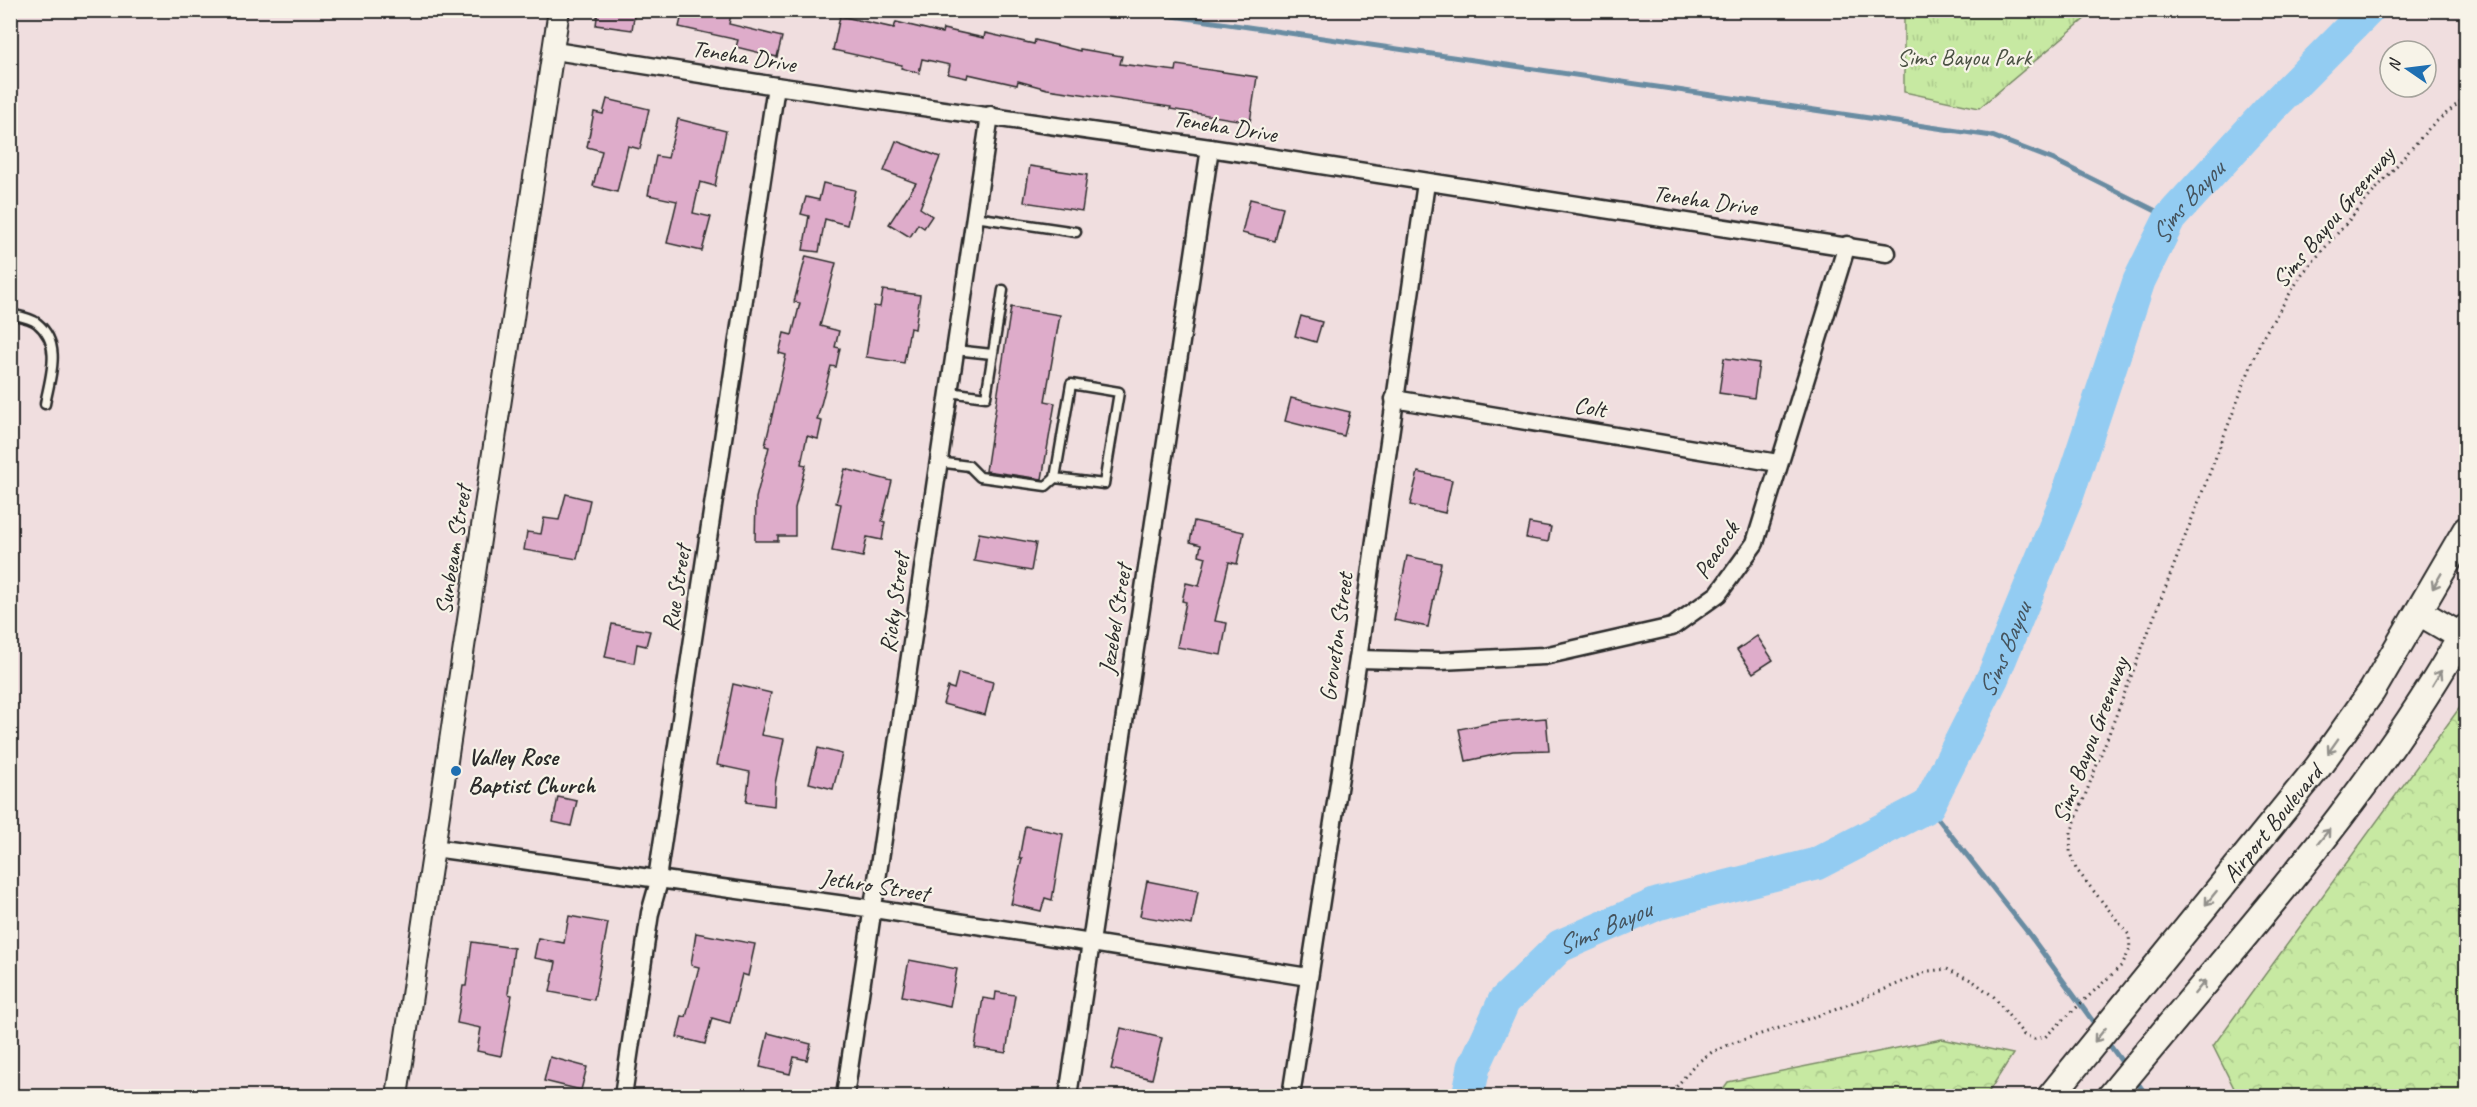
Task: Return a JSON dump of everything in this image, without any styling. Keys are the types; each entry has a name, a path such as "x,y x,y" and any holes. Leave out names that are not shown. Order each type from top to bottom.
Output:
{"main road":[{"name":"Airport Boulevard","path":"2051,1096 2318,767 2372,691 2466,530"},
{"path":"2420,612 2464,633"},
{"name":"Airport Boulevard","path":"2110,1096 2357,796 2412,720 2464,633"}],"street":[{"name":"Sunbeam Street","path":"397,1096 555,51 559,10"},
{"name":"Teneha Drive","path":"555,51 776,86 1210,148 1887,253"},
{"name":"Rue Street","path":"623,1096 650,913 660,878 658,872 661,849 776,86"},
{"name":"Ricky Street","path":"845,1096 990,115"},
{"name":"Jezebel Street","path":"1068,1096 1210,148"},
{"name":"Groveton Street","path":"1291,1096 1358,659 1426,183"},
{"name":"Peacock","path":"1358,659 1440,661 1544,656 1672,627 1718,594 1755,543 1847,245"},
{"name":"Colt","path":"1394,399 1779,463"},
{"name":"Jethro Street","path":"434,848 874,909 1308,977"}],"lane":[{"path":"975,217 1076,232"},
{"path":"949,392 986,397 1003,290"},
{"path":"10,314 37,322 52,341 53,363 45,404"},
{"path":"955,350 992,354"},
{"path":"938,462 969,466 980,477 1046,486 1055,478 1071,384 1119,392 1104,484 1055,478"}],"path":[{"name":"Sims Bayou Greenway","path":"1669,1096 1694,1065 1712,1052 1832,1011 1929,971 1947,969 1973,981 1994,997 2024,1035 2034,1039 2045,1037 2117,969 2130,949 2129,935 2076,869 2070,853 2070,832 2262,340 2302,274 2431,126 2466,97"}],"green space":[{"name":"Sims Bayou Park","path":"1904,10 2094,11 1979,108 1904,92"},
{"path":"2466,699 2466,1096 2238,1096 2213,1046"},
{"path":"1942,1039 2013,1054 1986,1096 1718,1096 1728,1082"}],"building":[{"path":"598,10 635,10 632,30 596,25"},
{"path":"683,10 732,10 729,24 782,37 777,57 736,47 738,40 679,27"},
{"path":"840,16 894,28 896,22 942,33 943,29 984,38 985,33 1034,44 1035,40 1080,51 1080,49 1122,56 1120,64 1176,71 1177,65 1257,77 1250,122 1170,109 1171,107 1047,89 1018,81 1017,85 968,74 967,78 948,74 950,65 922,59 919,73 901,68 902,65 833,50"},
{"path":"607,99 649,109 640,149 628,146 617,192 593,186 602,151 587,147 594,112 603,114"},
{"path":"678,119 726,131 715,186 700,182 693,213 711,217 702,251 667,243 677,201 648,195 656,156 668,158"},
{"path":"896,141 940,157 920,208 932,216 924,228 918,224 910,237 889,224 916,183 884,171"},
{"path":"1030,166 1087,175 1082,211 1024,202"},
{"path":"823,183 855,190 847,225 825,219 819,252 803,250 809,216 801,214 806,197 819,200"},
{"path":"1250,199 1283,207 1275,241 1242,233"},
{"path":"806,256 836,263 820,326 839,331 835,347 840,348 836,367 831,366 817,420 822,421 818,439 807,436 801,464 806,465 795,508 795,536 778,536 778,541 755,541 756,498 769,447 765,446 786,355 779,353 784,333 792,335 800,303 794,302"},
{"path":"883,290 920,295 915,329 910,328 904,363 866,357 874,306 880,307"},
{"path":"1011,307 1060,315 1045,401 1055,403 1042,479 986,471"},
{"path":"1301,316 1322,322 1316,342 1295,336"},
{"path":"1724,358 1759,363 1754,398 1719,393"},
{"path":"1291,398 1350,412 1344,436 1285,421"},
{"path":"845,469 892,481 882,521 885,522 882,540 867,537 863,557 832,551 841,504 836,503"},
{"path":"1418,472 1452,480 1445,513 1410,505"},
{"path":"566,494 590,500 577,559 524,550 527,532 541,534 544,518 559,520"},
{"path":"1194,521 1244,532 1237,564 1229,562 1215,621 1227,623 1221,655 1177,647 1186,602 1182,601 1186,583 1199,586 1206,557 1199,555 1201,545 1190,542"},
{"path":"1529,523 1551,527 1548,542 1526,538"},
{"path":"979,533 1036,543 1031,571 974,561"},
{"path":"1407,556 1441,563 1428,627 1394,620"},
{"path":"612,624 650,631 646,646 637,644 634,663 605,657"},
{"path":"1757,636 1773,660 1753,673 1737,650"},
{"path":"958,673 993,682 985,715 943,704 948,687 954,689"},
{"path":"733,684 771,693 761,735 784,739 775,784 774,806 746,802 750,772 717,765"},
{"path":"1546,718 1549,750 1513,751 1466,761 1459,729 1494,722"},
{"path":"818,748 842,754 833,789 809,783"},
{"path":"558,797 577,801 571,826 553,822"},
{"path":"1025,826 1063,834 1052,900 1045,898 1041,911 1011,904 1022,859 1019,859"},
{"path":"1147,881 1198,891 1192,925 1140,916"},
{"path":"569,916 608,923 594,1000 550,992 556,962 534,958 538,938 564,943"},
{"path":"696,933 755,944 748,976 742,974 730,1023 712,1018 705,1044 677,1037 682,1016 686,1017 699,967 691,965"},
{"path":"472,942 514,948 508,994 512,995 501,1056 477,1051 481,1028 457,1023 463,986 466,986"},
{"path":"909,960 957,969 950,1006 902,996"},
{"path":"996,992 1015,995 1006,1053 975,1048 983,998 995,1000"},
{"path":"1121,1028 1162,1038 1152,1079 1111,1069"},
{"path":"768,1033 811,1044 807,1060 794,1057 790,1074 760,1067"},
{"path":"550,1057 587,1067 581,1090 544,1081"}],"waterway":[{"path":"1132,10 1992,136 2054,160 2170,218"},
{"name":"Sims Bayou","path":"1468,1096 1474,1067 1504,1001 1560,946 1657,904 1816,864 1928,806 1993,677 2067,497 2139,281 2170,218 2270,109 2368,10"},
{"path":"1928,806 2026,930 2097,1027"},
{"path":"2106,1040 2125,1066"},
{"path":"2134,1078 2147,1096"}],"place":[{"name":"Valley Rose Baptist Church","path":"456,771"}]}
